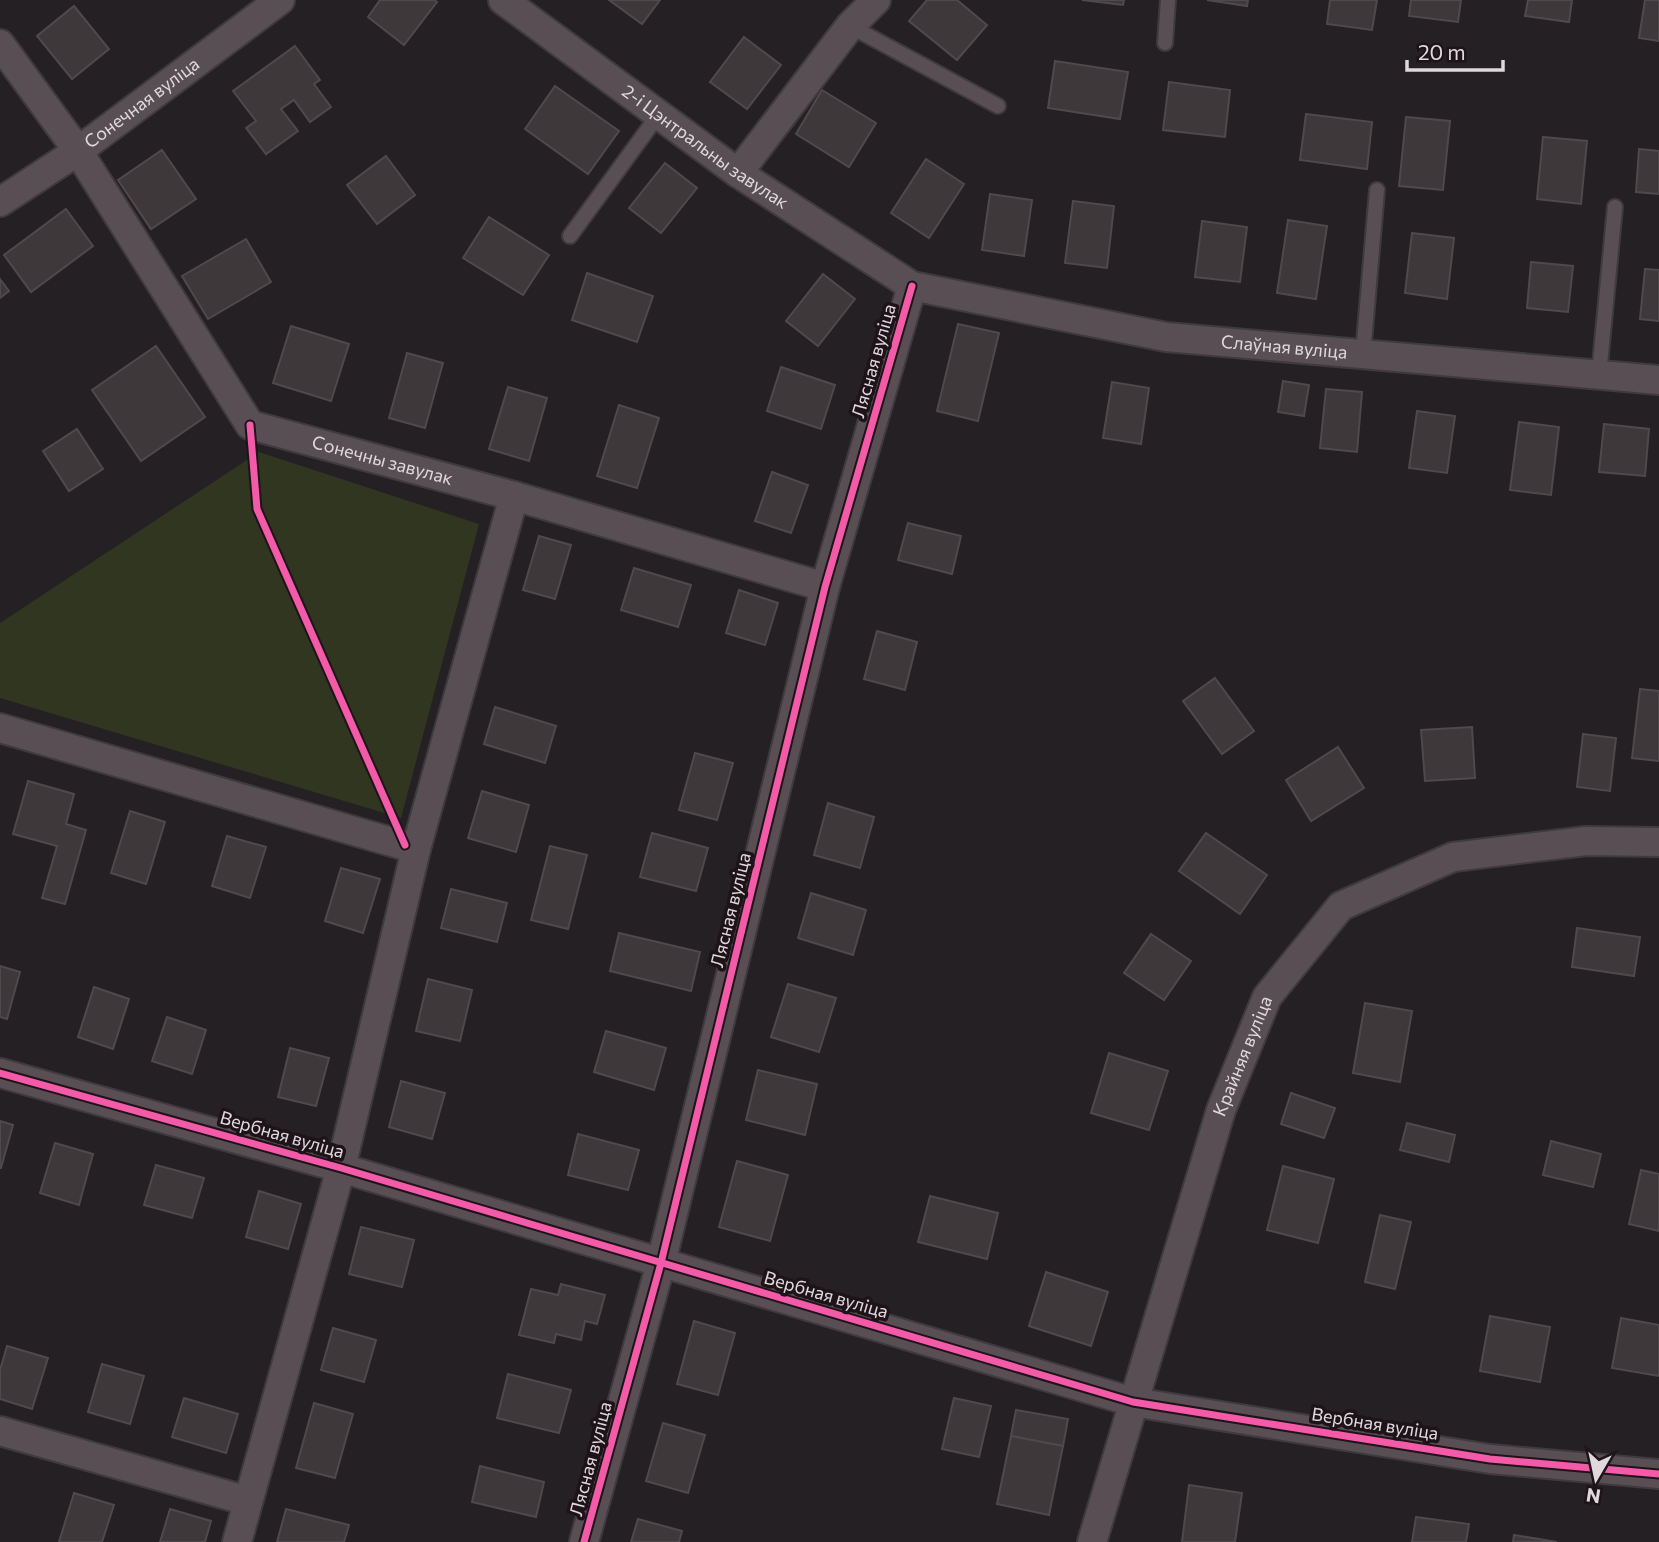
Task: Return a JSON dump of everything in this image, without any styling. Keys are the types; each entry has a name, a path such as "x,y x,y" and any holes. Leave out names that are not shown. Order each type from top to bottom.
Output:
{"street":[{"name":"Сонечная вуліца","path":"0,202 78,151 280,0"},
{"name":"2-і Цэнтральны завулак","path":"503,0 738,173 912,286"},
{"path":"738,173 850,26 876,0"},
{"name":"Сонечны завулак","path":"0,44 78,151 250,425 514,496 825,587"},
{"name":"Слаўная вуліца","path":"912,286 1166,337 1659,380"},
{"name":"Лясная вуліца","path":"584,1542 662,1263 825,587 912,286"},
{"path":"237,1542 341,1168 416,849 514,496"},
{"path":"0,728 416,849"},
{"name":"Крайняя вуліца","path":"1092,1542 1221,1110 1267,997 1341,906 1453,857 1586,841 1659,842"},
{"name":"Вербная вуліца","path":"0,1073 341,1168 1133,1402 1490,1459 1659,1474"},
{"path":"0,1431 248,1501"}],"lane":[{"path":"1165,43 1168,0"},
{"path":"850,26 999,106"},
{"path":"570,236 659,114"},
{"path":"1363,354 1377,190"},
{"path":"1599,375 1615,207"}],"green space":[{"path":"259,452 479,524 401,818 0,698 0,623"}],"building":[{"path":"380,0 437,2 404,45 368,17"},
{"path":"609,0 660,0 642,24"},
{"path":"927,0 957,0 987,25 957,60 909,21"},
{"path":"1082,0 1124,0 1123,5"},
{"path":"1207,0 1248,0 1247,6"},
{"path":"1330,0 1377,0 1372,30 1327,24"},
{"path":"1411,0 1461,0 1458,22 1409,16"},
{"path":"1528,0 1572,0 1569,22 1525,16"},
{"path":"1645,0 1659,0 1659,41 1639,38"},
{"path":"74,6 109,49 72,79 37,36"},
{"path":"744,37 781,65 747,109 710,82"},
{"path":"295,46 320,80 314,84 331,107 310,122 294,100 281,109 298,131 266,154 246,128 256,121 233,91"},
{"path":"1055,61 1128,72 1120,119 1048,108"},
{"path":"1169,82 1230,90 1225,137 1163,130"},
{"path":"555,86 619,131 588,174 525,129"},
{"path":"822,90 876,123 849,167 796,134"},
{"path":"1306,114 1372,122 1367,169 1300,160"},
{"path":"1406,117 1450,121 1443,190 1399,186"},
{"path":"1543,137 1587,141 1581,204 1537,199"},
{"path":"1639,149 1659,151 1659,194 1636,192"},
{"path":"162,150 196,199 151,229 118,180"},
{"path":"386,156 415,195 377,224 347,185"},
{"path":"926,159 964,184 929,238 891,213"},
{"path":"665,163 697,188 661,233 629,208"},
{"path":"990,194 1032,200 1024,256 982,250"},
{"path":"1073,201 1114,206 1107,268 1065,263"},
{"path":"66,209 93,246 31,292 4,255"},
{"path":"489,217 549,255 523,295 463,258"},
{"path":"1288,220 1327,226 1316,299 1277,293"},
{"path":"1202,221 1247,227 1240,282 1195,277"},
{"path":"1412,233 1454,238 1447,299 1405,293"},
{"path":"246,239 271,282 208,319 182,276"},
{"path":"1531,262 1573,266 1568,312 1527,308"},
{"path":"1645,269 1659,270 1659,321 1640,319"},
{"path":"587,273 653,296 637,342 572,320"},
{"path":"823,274 855,299 818,346 786,321"},
{"path":"0,279 9,291 0,298"},
{"path":"958,324 999,333 978,421 937,411"},
{"path":"291,326 349,344 331,401 273,383"},
{"path":"156,346 205,417 141,461 92,390"},
{"path":"407,353 443,363 425,428 389,418"},
{"path":"781,367 835,385 821,429 767,411"},
{"path":"1283,381 1309,385 1304,416 1278,412"},
{"path":"1112,382 1149,388 1141,444 1103,438"},
{"path":"508,387 547,398 529,461 489,449"},
{"path":"1326,389 1362,392 1357,452 1320,448"},
{"path":"619,405 659,418 637,488 597,476"},
{"path":"1417,411 1455,416 1447,473 1409,468"},
{"path":"1519,422 1559,427 1551,495 1510,490"},
{"path":"1604,424 1649,429 1645,476 1599,472"},
{"path":"77,429 103,469 69,491 43,451"},
{"path":"772,472 808,485 791,533 755,521"},
{"path":"908,523 961,536 952,574 898,560"},
{"path":"539,536 571,545 555,599 523,590"},
{"path":"634,568 691,585 678,627 621,610"},
{"path":"739,590 778,603 765,645 726,633"},
{"path":"877,631 917,642 905,690 864,679"},
{"path":"1215,678 1254,731 1222,754 1183,701"},
{"path":"1640,689 1659,691 1659,761 1632,758"},
{"path":"495,707 556,726 545,763 484,744"},
{"path":"1472,727 1475,778 1425,781 1421,730"},
{"path":"1583,734 1616,738 1610,791 1577,787"},
{"path":"1338,747 1364,788 1311,821 1286,780"},
{"path":"695,753 733,763 717,820 679,810"},
{"path":"28,781 74,794 66,824 86,830 65,904 42,898 57,846 13,834"},
{"path":"482,791 529,805 516,852 468,838"},
{"path":"828,803 874,817 860,868 814,855"},
{"path":"130,811 165,822 146,884 111,873"},
{"path":"652,833 708,848 696,891 640,877"},
{"path":"1206,833 1267,875 1240,914 1179,871"},
{"path":"227,836 266,847 250,898 212,886"},
{"path":"550,846 587,855 568,929 531,920"},
{"path":"341,868 380,879 363,933 325,921"},
{"path":"451,889 507,903 497,942 441,928"},
{"path":"811,893 866,910 853,955 798,938"},
{"path":"1577,928 1640,937 1634,976 1572,967"},
{"path":"619,933 700,952 691,991 610,971"},
{"path":"1151,934 1191,961 1164,1000 1124,973"},
{"path":"0,966 20,972 7,1019 0,1017"},
{"path":"428,979 472,990 460,1041 416,1031"},
{"path":"788,984 836,998 819,1052 771,1037"},
{"path":"94,987 129,999 113,1049 78,1037"},
{"path":"1365,1003 1412,1011 1400,1082 1353,1073"},
{"path":"167,1017 206,1030 192,1074 152,1061"},
{"path":"606,1031 666,1048 654,1090 594,1072"},
{"path":"290,1048 329,1058 316,1106 278,1097"},
{"path":"1109,1053 1168,1071 1149,1130 1091,1113"},
{"path":"758,1070 817,1084 805,1135 746,1120"},
{"path":"401,1081 445,1093 432,1139 389,1127"},
{"path":"1291,1093 1335,1108 1324,1138 1281,1124"},
{"path":"0,1121 13,1125 1,1168 0,1168"},
{"path":"1407,1123 1455,1135 1449,1162 1400,1150"},
{"path":"578,1134 639,1150 628,1190 568,1175"},
{"path":"1551,1141 1601,1154 1593,1187 1543,1175"},
{"path":"55,1143 93,1154 79,1205 40,1193"},
{"path":"737,1161 788,1175 770,1241 719,1227"},
{"path":"156,1165 204,1178 192,1218 144,1205"},
{"path":"1283,1166 1334,1179 1318,1243 1267,1230"},
{"path":"1641,1170 1659,1174 1659,1231 1629,1224"},
{"path":"259,1191 301,1204 288,1249 246,1237"},
{"path":"930,1196 998,1213 987,1259 918,1242"},
{"path":"1380,1215 1411,1222 1395,1289 1365,1282"},
{"path":"361,1227 414,1240 402,1287 349,1274"},
{"path":"1046,1272 1108,1292 1091,1346 1029,1326"},
{"path":"561,1284 605,1295 597,1324 585,1321 581,1340 556,1334 554,1343 519,1335 531,1289 558,1295"},
{"path":"1490,1316 1550,1327 1540,1382 1480,1371"},
{"path":"1621,1318 1659,1325 1659,1376 1612,1368"},
{"path":"694,1321 735,1333 718,1395 677,1384"},
{"path":"333,1328 376,1340 364,1382 321,1370"},
{"path":"7,1346 48,1358 32,1409 0,1399 0,1370"},
{"path":"102,1364 144,1376 130,1424 88,1412"},
{"path":"508,1374 571,1390 559,1433 497,1418"},
{"path":"184,1398 238,1414 226,1453 172,1437"},
{"path":"954,1398 991,1406 979,1457 942,1449"},
{"path":"314,1403 353,1414 335,1478 296,1468"},
{"path":"1016,1410 1068,1419 1063,1446 1011,1436"},
{"path":"663,1423 705,1435 688,1493 646,1481"},
{"path":"1011,1436 1063,1446 1049,1515 997,1504"},
{"path":"480,1466 544,1482 536,1517 472,1502"},
{"path":"1189,1485 1242,1493 1235,1542 1182,1542"},
{"path":"74,1493 114,1505 102,1542 59,1542"},
{"path":"170,1509 211,1521 205,1542 160,1542"},
{"path":"286,1509 349,1525 344,1542 277,1542"},
{"path":"1416,1517 1469,1524 1466,1542 1412,1542"},
{"path":"638,1519 682,1531 679,1542 631,1542"},
{"path":"1514,1535 1557,1542 1513,1542"}],"cycle path":[{"path":"584,1542 661,1263 825,587 912,286"},
{"path":"250,425 257,509 405,845"},
{"path":"0,1073 341,1168 1133,1402 1490,1459 1659,1474"}]}
